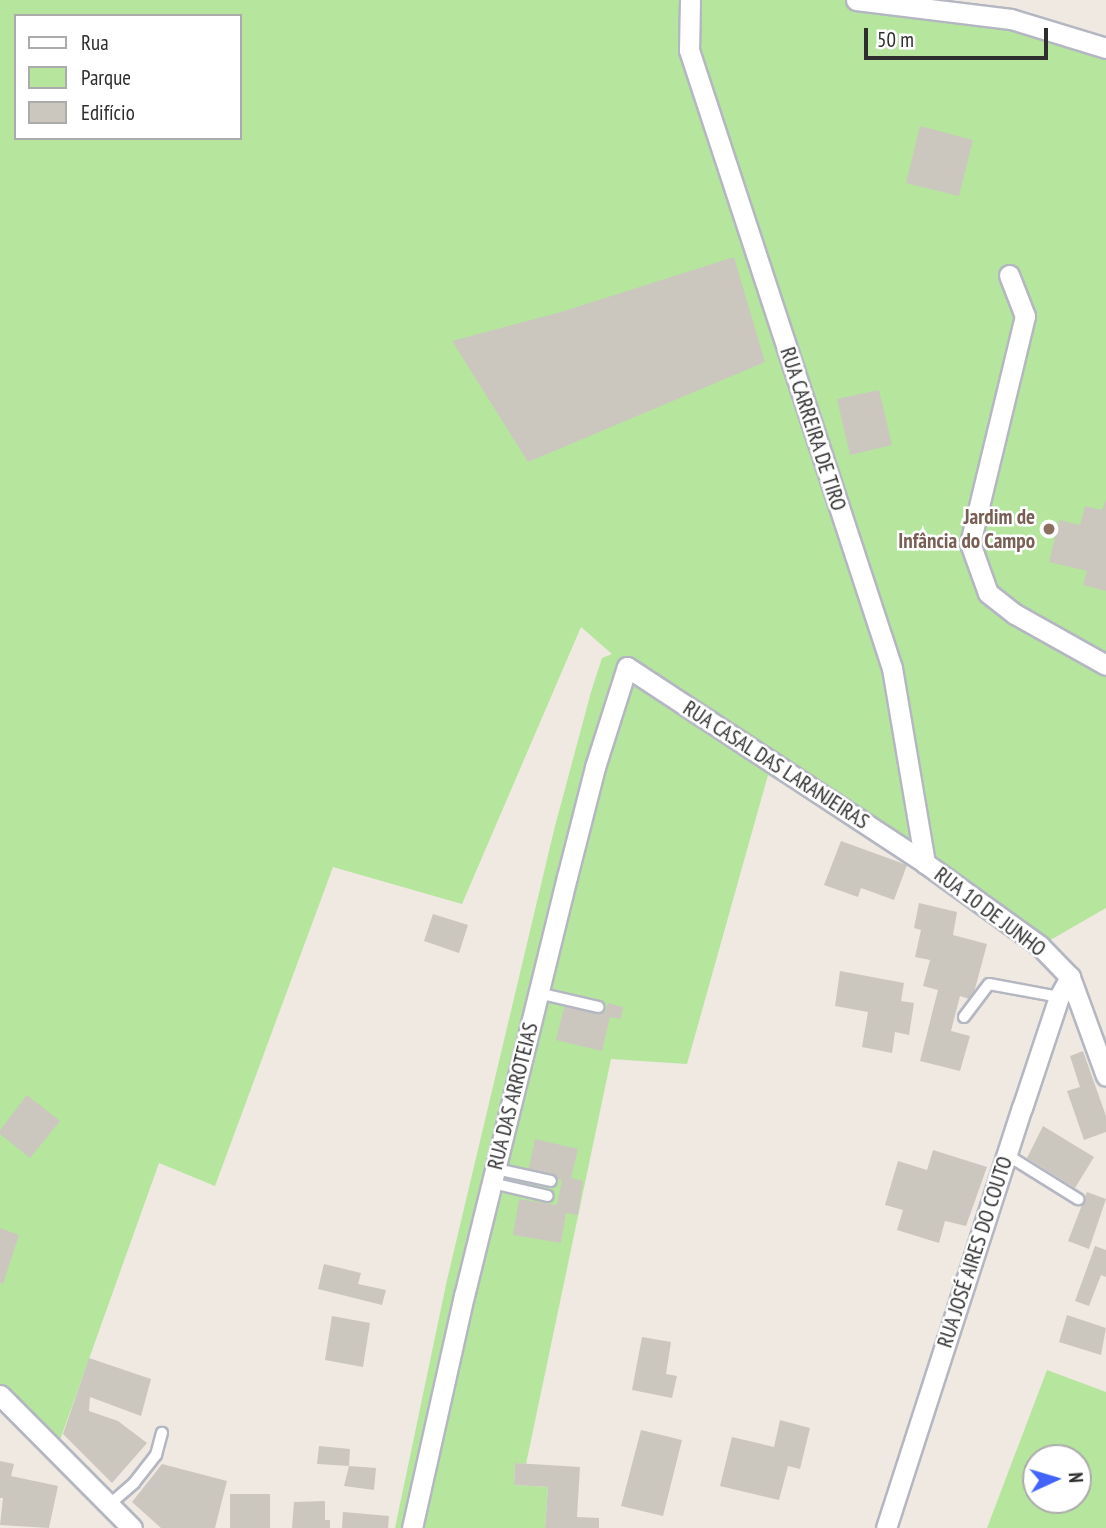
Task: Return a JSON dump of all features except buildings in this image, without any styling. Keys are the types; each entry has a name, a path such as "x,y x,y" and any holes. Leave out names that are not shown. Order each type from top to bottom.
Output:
{"street":[{"name":"RUA CARREIRA DE TIRO","path":"690,0 689,50 892,668 925,863"},
{"path":"856,0 1011,19 1106,48"},
{"path":"1009,275 1025,316 970,543 988,593 1015,614 1106,665"},
{"name":"RUA CASAL DAS LARANJEIRAS","path":"627,667 925,863"},
{"name":"RUA DAS ARROTEIAS","path":"412,1528 538,993 595,767 627,667"},
{"name":"RUA 10 DE JUNHO","path":"925,863 1021,930 1070,977 1106,1076"},
{"name":"RUA JOSÉ AIRES DO COUTO","path":"886,1528 1059,997 1070,977"},
{"path":"0,1395 55,1454 132,1528"}],"lane":[{"path":"964,1017 989,984 1059,997"},
{"path":"538,993 598,1007"},
{"path":"1007,1155 1078,1199"},
{"path":"494,1176 551,1181"},
{"path":"494,1176 548,1196"},
{"path":"110,1504 134,1483 156,1455 162,1433"}],"green space":[{"path":"0,0 855,0 1011,19 1106,48 1106,908 1040,946 924,863 768,775 687,1064 611,1059 526,1464 515,1463 514,1485 548,1487 545,1528 395,1528 447,1280 554,830 602,658 612,654 581,627 462,904 333,867 215,1186 159,1163 55,1454 0,1395"},
{"path":"1047,1370 1106,1392 1106,1528 987,1528"}],"place":[{"name":"Jardim de Infância do Campo","path":"1049,529"}]}
